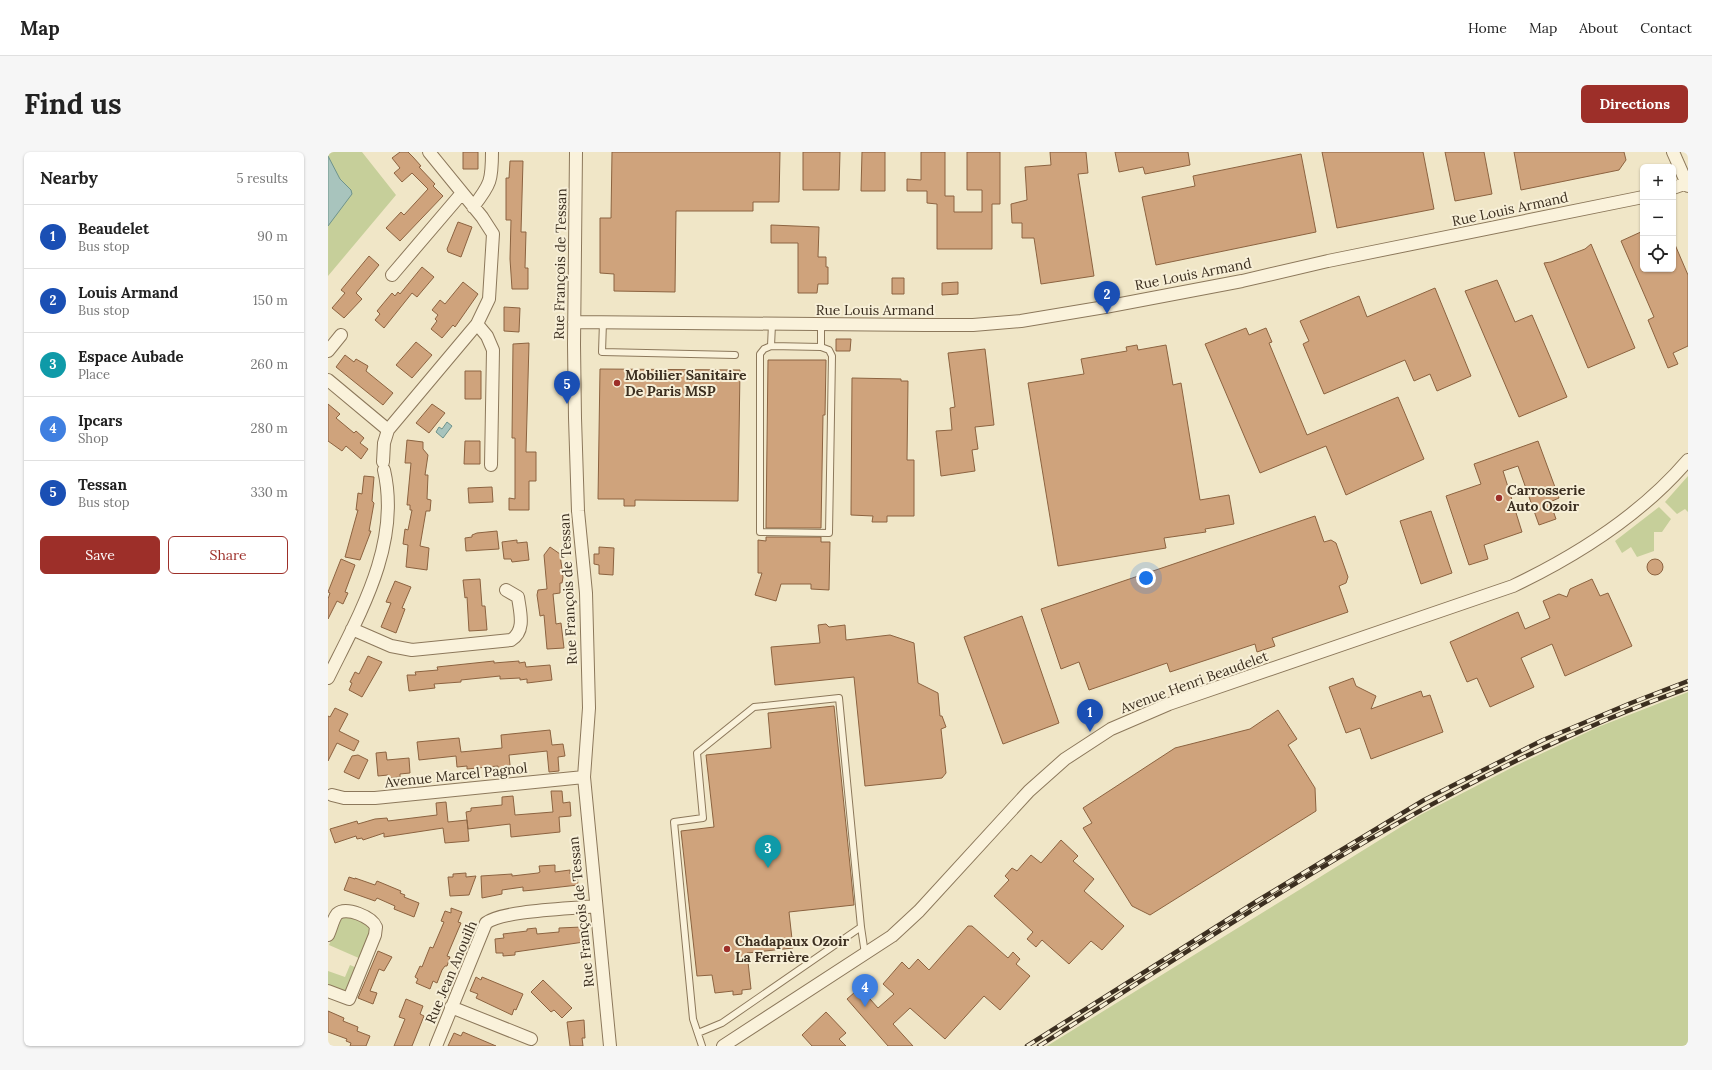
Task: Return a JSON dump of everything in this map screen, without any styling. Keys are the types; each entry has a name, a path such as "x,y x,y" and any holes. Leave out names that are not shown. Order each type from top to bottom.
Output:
{"street":[{"path":"328,678 352,629 374,578 386,537 389,500 384,466 384,443 388,430 477,324 489,299 493,234 429,152"},
{"path":"473,207 487,189 490,182 492,152"},
{"name":"Rue François de Tessan","path":"576,152 574,322 577,476 586,593 588,662 588,708 584,777 610,1046"},
{"path":"1674,152 1687,184 1676,187"},
{"path":"392,275 462,193"},
{"name":"Rue Louis Armand","path":"574,322 967,325 1041,318 1242,281 1328,261 1640,198"},
{"path":"477,324 487,336 493,350 491,465"},
{"path":"328,351 341,335"},
{"path":"328,380 388,430"},
{"name":"Avenue Henri Beaudelet","path":"724,1046 892,936 919,911 1029,791 1065,759 1111,729 1169,704 1513,586 1554,566 1604,534 1653,495 1688,460"},
{"path":"352,629 391,646 412,650 511,640 519,633 521,625 518,597 506,590"},
{"name":"Avenue Marcel Pagnol","path":"329,794 344,798 375,798 584,777"},
{"name":"Rue Jean Anouilh","path":"436,1046 483,929 492,919 516,914 596,906"},
{"path":"328,935 335,918 341,912 348,911 370,919 376,927 375,935 349,999 328,991"},
{"path":"451,1007 531,1039"}],"lane":[{"path":"603,322 602,352 735,355"},
{"path":"771,346 772,324"},
{"path":"820,347 821,325"},
{"path":"771,346 820,347 829,350 832,356 829,533 760,532 760,354 764,349 771,346"},
{"path":"702,1046 694,1019 674,822 704,818 697,753 754,706 839,698 865,954"},
{"path":"698,1033 722,1023 862,927"}],"green space":[{"path":"328,152 362,152 396,195 328,276"},
{"path":"1688,476 1688,512 1685,509 1677,514 1665,502"},
{"path":"1659,507 1671,519 1662,532 1654,532 1654,551 1637,557 1631,547 1622,553 1615,541"},
{"path":"1688,692 1688,1046 1047,1046 1420,815 1515,766 1598,727"},
{"path":"346,915 369,924 371,931 361,959 329,945 340,918"},
{"path":"350,965 357,968 349,989 342,992 328,986 328,971 345,977"}],"water":[{"path":"328,156 340,179 351,190 352,194 328,226"},
{"path":"447,422 452,426 443,438 436,432 439,427 442,429"}],"building":[{"path":"400,152 408,152 413,157 421,166 419,167 435,184 433,186 443,196 400,241 386,228 401,212 404,215 428,189 412,173 402,182 394,173 400,168 392,158"},
{"path":"463,152 478,152 478,169 463,169"},
{"path":"612,152 780,152 779,202 753,202 753,211 676,211 675,292 614,291 614,274 600,273 600,218 611,218"},
{"path":"803,152 840,152 839,190 803,190"},
{"path":"862,152 885,152 885,191 861,191"},
{"path":"921,152 945,152 945,196 954,196 954,212 982,212 982,190 967,190 967,152 1000,152 1000,204 992,204 992,249 937,249 937,204 927,203 927,191 907,191 907,179 921,180"},
{"path":"1050,152 1086,152 1088,173 1078,174 1094,276 1041,284 1034,238 1022,238 1022,223 1012,223 1011,204 1027,200 1025,167 1051,165"},
{"path":"1115,152 1188,152 1190,165 1145,174 1143,167 1119,172"},
{"path":"1322,152 1423,152 1434,209 1337,228"},
{"path":"1445,152 1484,152 1492,194 1455,201"},
{"path":"1514,152 1624,152 1626,160 1619,170 1521,190"},
{"path":"1301,154 1316,232 1156,265 1142,197 1195,186 1193,176"},
{"path":"510,161 523,161 521,232 526,232 525,268 528,268 528,289 512,289 510,259 511,220 506,220 506,178 509,178"},
{"path":"458,222 472,227 461,257 448,252 447,249"},
{"path":"771,225 819,227 818,257 826,257 826,267 828,267 828,284 818,284 817,293 798,293 798,243 771,243"},
{"path":"1640,232 1640,272 1676,272 1676,247 1688,275 1688,346 1673,353 1678,364 1668,368 1648,320 1654,317 1621,241"},
{"path":"1591,244 1635,348 1588,368 1544,263 1551,262 1585,249"},
{"path":"369,256 379,265 356,293 362,299 344,318 332,308 345,293 341,290"},
{"path":"422,267 434,277 417,297 412,293 384,328 375,320 380,314 377,311 392,293 395,296 398,292 400,294"},
{"path":"892,278 904,278 904,294 892,294"},
{"path":"1497,280 1515,322 1532,315 1567,397 1519,417 1465,291"},
{"path":"463,282 478,294 455,327 453,325 442,338 431,329 437,321 435,319 438,315 432,310 440,300 445,304"},
{"path":"958,282 958,294 942,295 942,283"},
{"path":"1435,288 1471,376 1437,391 1430,374 1414,381 1405,360 1324,394 1303,344 1309,341 1300,321 1359,296 1367,317"},
{"path":"504,307 520,308 519,332 504,331"},
{"path":"1246,328 1249,335 1266,328 1272,342 1269,343 1307,435 1398,397 1424,459 1346,495 1326,446 1260,473 1205,344"},
{"path":"836,339 851,339 850,351 836,351"},
{"path":"416,342 432,355 412,378 396,365"},
{"path":"529,343 526,452 536,452 536,481 529,481 529,510 509,510 509,498 515,499 515,438 512,438 513,344"},
{"path":"1137,345 1138,350 1166,345 1173,385 1181,383 1200,500 1229,495 1234,524 1205,529 1206,532 1164,538 1166,548 1058,566 1028,383 1084,374 1081,359 1127,351 1126,347"},
{"path":"985,349 994,425 975,427 978,449 972,450 975,471 941,476 936,431 952,430 950,408 955,407 948,353"},
{"path":"345,355 354,362 356,359 368,366 366,371 393,393 383,405 336,367"},
{"path":"768,360 826,360 825,415 823,415 821,528 766,528"},
{"path":"600,369 740,370 738,501 635,500 635,506 624,506 624,499 598,499"},
{"path":"465,371 481,371 481,399 465,399"},
{"path":"852,378 901,379 901,381 908,381 907,460 914,460 914,516 887,516 887,522 872,522 873,516 851,515"},
{"path":"328,404 340,414 336,418 354,433 356,431 364,438 360,443 368,449 361,459 346,446 342,451 328,441"},
{"path":"432,404 445,413 429,433 416,423"},
{"path":"407,440 423,442 423,449 428,455 425,475 428,475 427,499 431,500 430,511 426,511 420,546 429,548 427,570 406,567 408,545 403,544 405,529 408,530 412,510 410,510 410,505 407,505 411,463 405,463"},
{"path":"465,441 480,441 480,464 464,464"},
{"path":"1538,441 1559,498 1550,502 1556,519 1539,525 1518,466 1503,471 1522,532 1484,545 1488,559 1469,565 1446,496 1481,484 1474,464"},
{"path":"364,476 374,477 372,501 374,503 369,531 371,531 360,560 345,557 358,510 356,510 358,493 362,494"},
{"path":"492,487 493,502 469,503 468,488"},
{"path":"1431,511 1452,573 1421,584 1400,521"},
{"path":"1315,516 1324,542 1331,540 1336,543 1348,577 1346,583 1339,586 1348,612 1272,638 1275,646 1257,652 1255,644 1170,672 1167,663 1089,690 1079,662 1061,669 1041,609"},
{"path":"497,531 499,549 466,551 465,538 472,537 472,535 477,533"},
{"path":"766,537 821,537 821,542 830,542 829,590 811,589 811,584 781,584 776,601 755,595 762,573 758,573 758,540 766,541"},
{"path":"517,540 517,543 527,542 529,560 512,562 511,559 504,559 502,542"},
{"path":"550,547 560,554 563,577 562,583 560,583 560,593 553,594 556,624 561,623 564,648 547,649 544,615 540,616 537,595 538,590 547,589 544,555"},
{"path":"599,547 614,548 613,575 599,574 599,565 594,564 594,554 599,554"},
{"path":"341,559 355,565 345,592 348,593 343,604 337,601 328,619 328,599 330,593 328,592"},
{"path":"1652,559 1658,559 1663,564 1661,573 1658,575 1652,575 1647,570 1647,564"},
{"path":"480,579 482,606 485,606 487,630 469,631 467,597 465,598 463,580"},
{"path":"1592,579 1600,596 1608,593 1632,646 1565,676 1552,644 1521,658 1534,687 1490,707 1477,678 1467,682 1450,642 1518,612 1525,629 1550,618 1543,601 1559,594 1567,597 1570,589"},
{"path":"395,581 411,587 402,608 405,609 396,633 381,627 391,603 386,602"},
{"path":"1022,616 1059,723 1003,744 964,637"},
{"path":"826,624 829,627 845,625 846,640 890,635 914,643 918,683 938,693 940,716 942,716 946,727 941,729 946,773 942,778 865,786 854,677 775,685 771,647 820,643 818,625"},
{"path":"368,656 382,662 362,697 349,690 352,683 350,682 355,672 359,674"},
{"path":"494,661 494,663 525,662 526,667 550,665 552,680 527,683 527,679 500,679 500,676 461,680 461,682 434,684 435,688 409,691 407,675 416,675 415,672 438,670 437,667"},
{"path":"1353,678 1356,686 1376,696 1371,709 1421,691 1423,697 1430,695 1443,732 1371,759 1360,728 1346,733 1329,687"},
{"path":"834,706 854,905 789,912 793,948 747,953 751,989 742,990 742,994 733,995 733,991 715,993 712,975 697,976 681,831 714,827 706,755 771,748 768,713"},
{"path":"335,708 348,714 339,731 359,741 354,751 337,743 328,761 328,716 330,717"},
{"path":"1278,710 1297,739 1288,745 1315,788 1316,811 1150,915 1132,906 1083,828 1092,823 1083,808 1175,748 1250,729"},
{"path":"550,730 552,745 563,744 565,756 558,757 559,771 549,772 547,751 509,755 511,775 499,776 498,766 467,769 467,766 457,767 456,756 419,760 417,742 459,738 461,752 502,748 501,735"},
{"path":"386,752 387,760 409,758 410,773 400,774 400,777 389,778 388,775 378,776 376,753"},
{"path":"358,755 368,760 359,779 344,772 352,756"},
{"path":"551,791 562,791 563,803 570,802 571,816 559,817 560,832 511,837 510,824 468,829 466,812 471,811 471,808 502,805 502,797 513,796 515,815 553,812"},
{"path":"446,802 448,822 467,820 469,841 445,843 443,828 384,837 384,833 363,840 362,838 357,839 356,836 335,843 330,829 357,821 358,824 375,819 387,818 388,821 437,815 436,803"},
{"path":"1061,840 1078,856 1073,861 1094,879 1084,891 1124,926 1102,950 1091,941 1069,964 1042,940 1036,947 1027,939 1033,932 994,896 1009,880 1005,876 1012,868 1017,871 1031,855 1041,863"},
{"path":"555,865 555,872 570,870 570,874 577,873 578,885 523,891 523,887 502,890 502,894 482,898 481,876 512,874 512,876 538,873 540,872 539,866"},
{"path":"466,873 466,877 476,876 469,895 450,896 448,877 453,877 453,874"},
{"path":"349,877 375,885 377,881 401,891 400,893 405,895 404,897 419,903 414,917 394,909 395,906 377,898 375,901 344,890"},
{"path":"451,908 462,912 458,922 461,923 447,956 450,957 447,966 445,966 442,970 437,983 433,981 430,989 416,983 418,979 415,977 420,966 422,967 430,947 433,948 444,922 441,921 445,911 451,913"},
{"path":"968,926 972,926 1008,958 1013,952 1020,959 1016,964 1030,976 1000,1010 984,996 945,1039 910,1008 893,1024 913,1046 888,1046 847,999 855,992 857,995 862,990 878,1008 894,994 883,984 902,962 909,969 918,959 929,970"},
{"path":"582,927 584,942 515,952 515,955 503,956 503,953 496,953 495,939 504,938 503,934 527,931 527,929 536,928 537,934 559,932 559,928"},
{"path":"378,951 392,957 384,971 379,969 370,991 377,993 373,1004 358,998"},
{"path":"476,977 481,980 482,977 523,994 516,1010 514,1009 512,1015 476,998 478,994 470,991"},
{"path":"543,980 572,1008 562,1018 554,1010 551,1012 531,992"},
{"path":"406,999 423,1006 420,1014 424,1016 412,1046 394,1046 405,1019 399,1017"},
{"path":"328,1011 344,1018 343,1021 358,1027 357,1031 370,1036 366,1046 350,1046 351,1043 346,1041 347,1039 328,1032"},
{"path":"826,1012 846,1033 839,1039 846,1046 812,1046 802,1035"},
{"path":"584,1020 585,1038 582,1038 583,1046 570,1046 567,1022"},
{"path":"463,1032 496,1046 448,1046 454,1033 461,1036"}],"railway":[{"path":"1027,1046 1257,901 1424,800 1543,740 1688,681"},
{"path":"1039,1046 1274,897 1434,803 1517,760 1601,722 1688,688"}],"place":[{"name":"Louis Armand","path":"1107,314"},
{"name":"Mobilier Sanitaire De Paris MSP","path":"617,383"},
{"name":"Tessan","path":"567,404"},
{"name":"Carrosserie Auto Ozoir","path":"1499,498"},
{"name":"Beaudelet","path":"1090,732"},
{"name":"Espace Aubade","path":"768,868"},
{"name":"Chadapaux Ozoir La Ferrière","path":"727,949"},
{"name":"Ipcars","path":"865,1007"}]}
